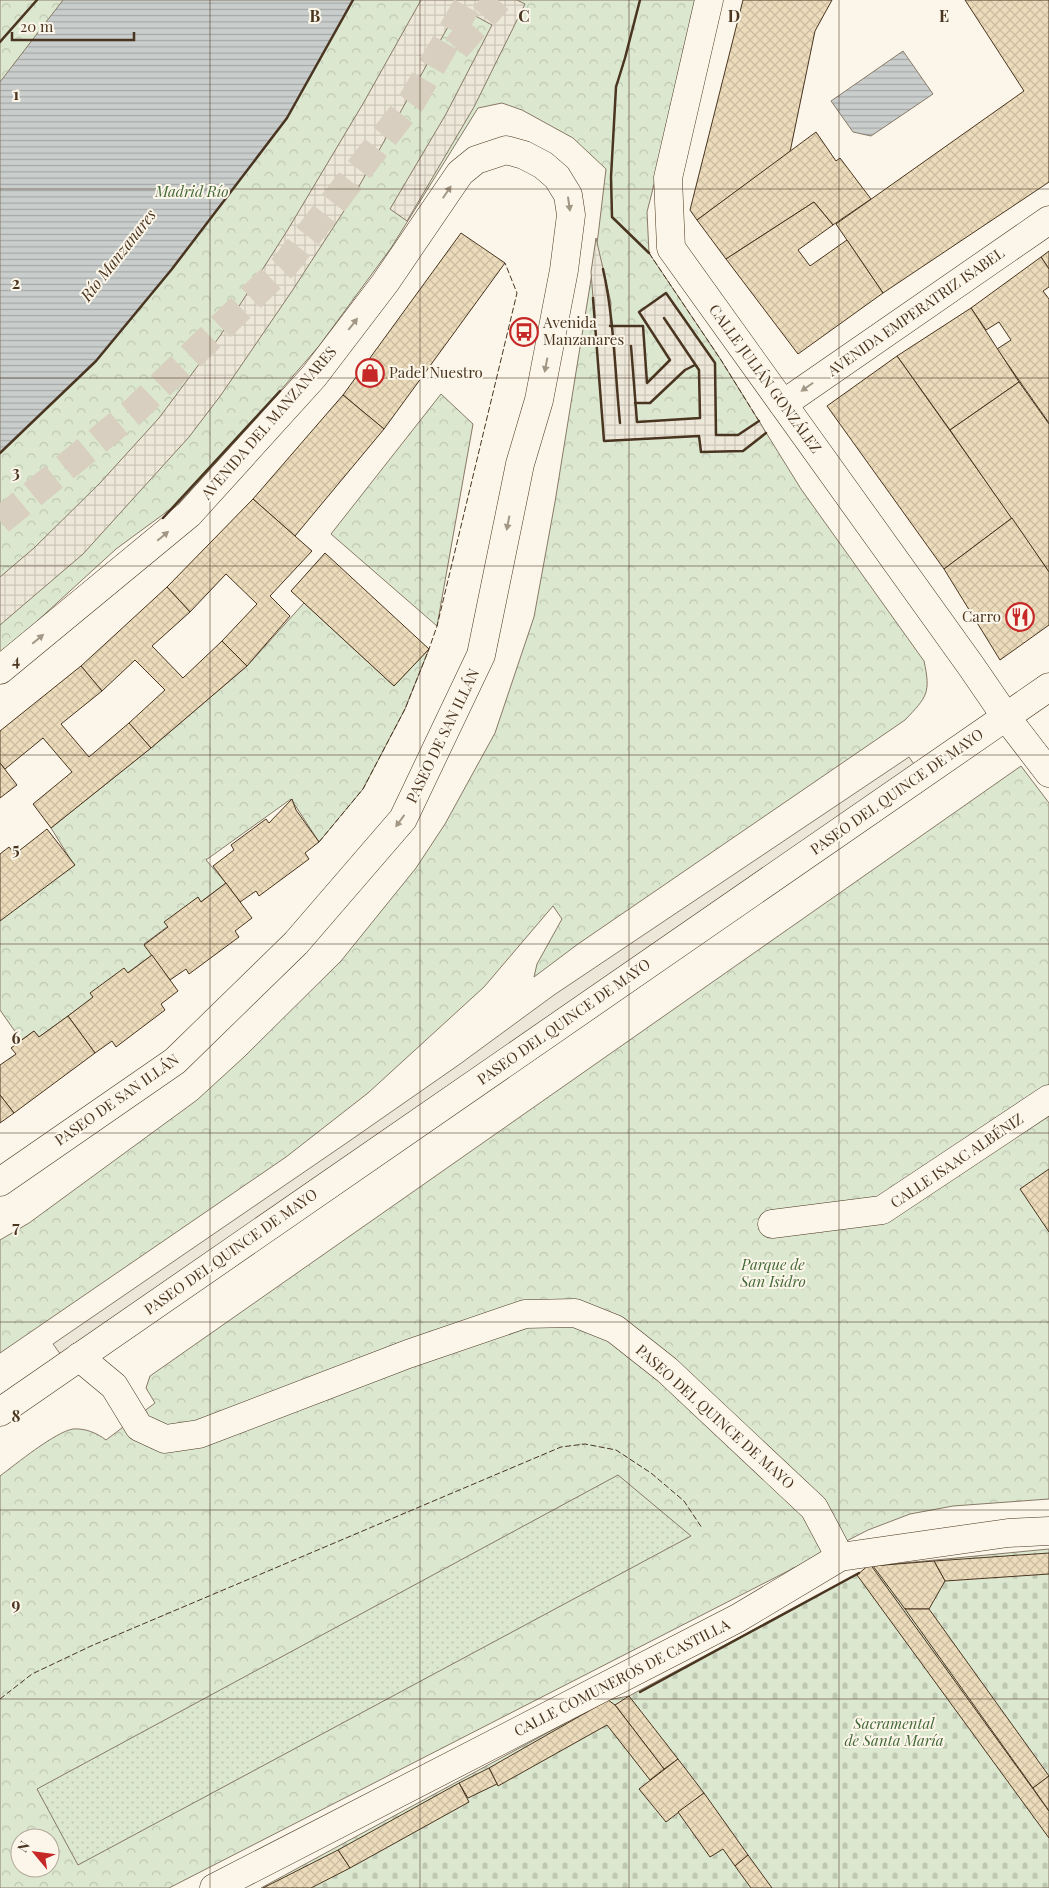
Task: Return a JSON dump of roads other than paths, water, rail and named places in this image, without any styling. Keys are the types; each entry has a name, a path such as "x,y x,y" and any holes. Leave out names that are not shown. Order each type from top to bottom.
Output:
{"street":[{"name":"CALLE JULIÁN GONZÁLEZ","path":"709,0 668,178 671,248 971,666 1006,718 1049,773"},
{"name":"AVENIDA DEL MANZANARES","path":"0,670 189,514 314,376 385,283 460,173 476,160 506,150"},
{"name":"PASEO DE SAN ILLÁN","path":"0,1182 175,1061 296,944 403,819 482,655 520,464 538,400 564,270 571,216 568,196 557,178 543,166 524,155 506,150"},
{"name":"AVENIDA EMPERATRIZ ISABEL","path":"783,404 1049,220"},
{"name":"PASEO DEL QUINCE DE MAYO","path":"0,1412 1049,687"},
{"name":"CALLE ISAAC ALBÉNIZ","path":"772,1224 882,1210 1049,1099"},
{"name":"PASEO DEL QUINCE DE MAYO","path":"79,1357 114,1386 139,1428 165,1438 199,1434 408,1354 525,1314 575,1314 614,1329 667,1370 814,1508 840,1557"},
{"name":"CALLE COMUNEROS DE CASTILLA","path":"214,1888 738,1618 840,1557 1008,1533 1049,1531"}],"water":[{"name":"Río Manzanares","path":"63,0 353,0 287,118 172,269 96,361 0,453 0,82"},
{"path":"903,51 933,94 871,136 853,132 831,101"}],"tunnel":[{"path":"0,521 134,411 285,265 412,101 470,0"},
{"path":"456,48 498,0"}],"place":[{"name":"Avenida Manzanares","path":"524,332"},
{"name":"Padel Nuestro","path":"370,373"},
{"name":"Carro","path":"1020,617"}],"park label":[{"name":"Madrid Río","path":"192,192"},
{"name":"Parque de San Isidro","path":"773,1274"},
{"name":"Sacramental de Santa María","path":"894,1732"}]}
